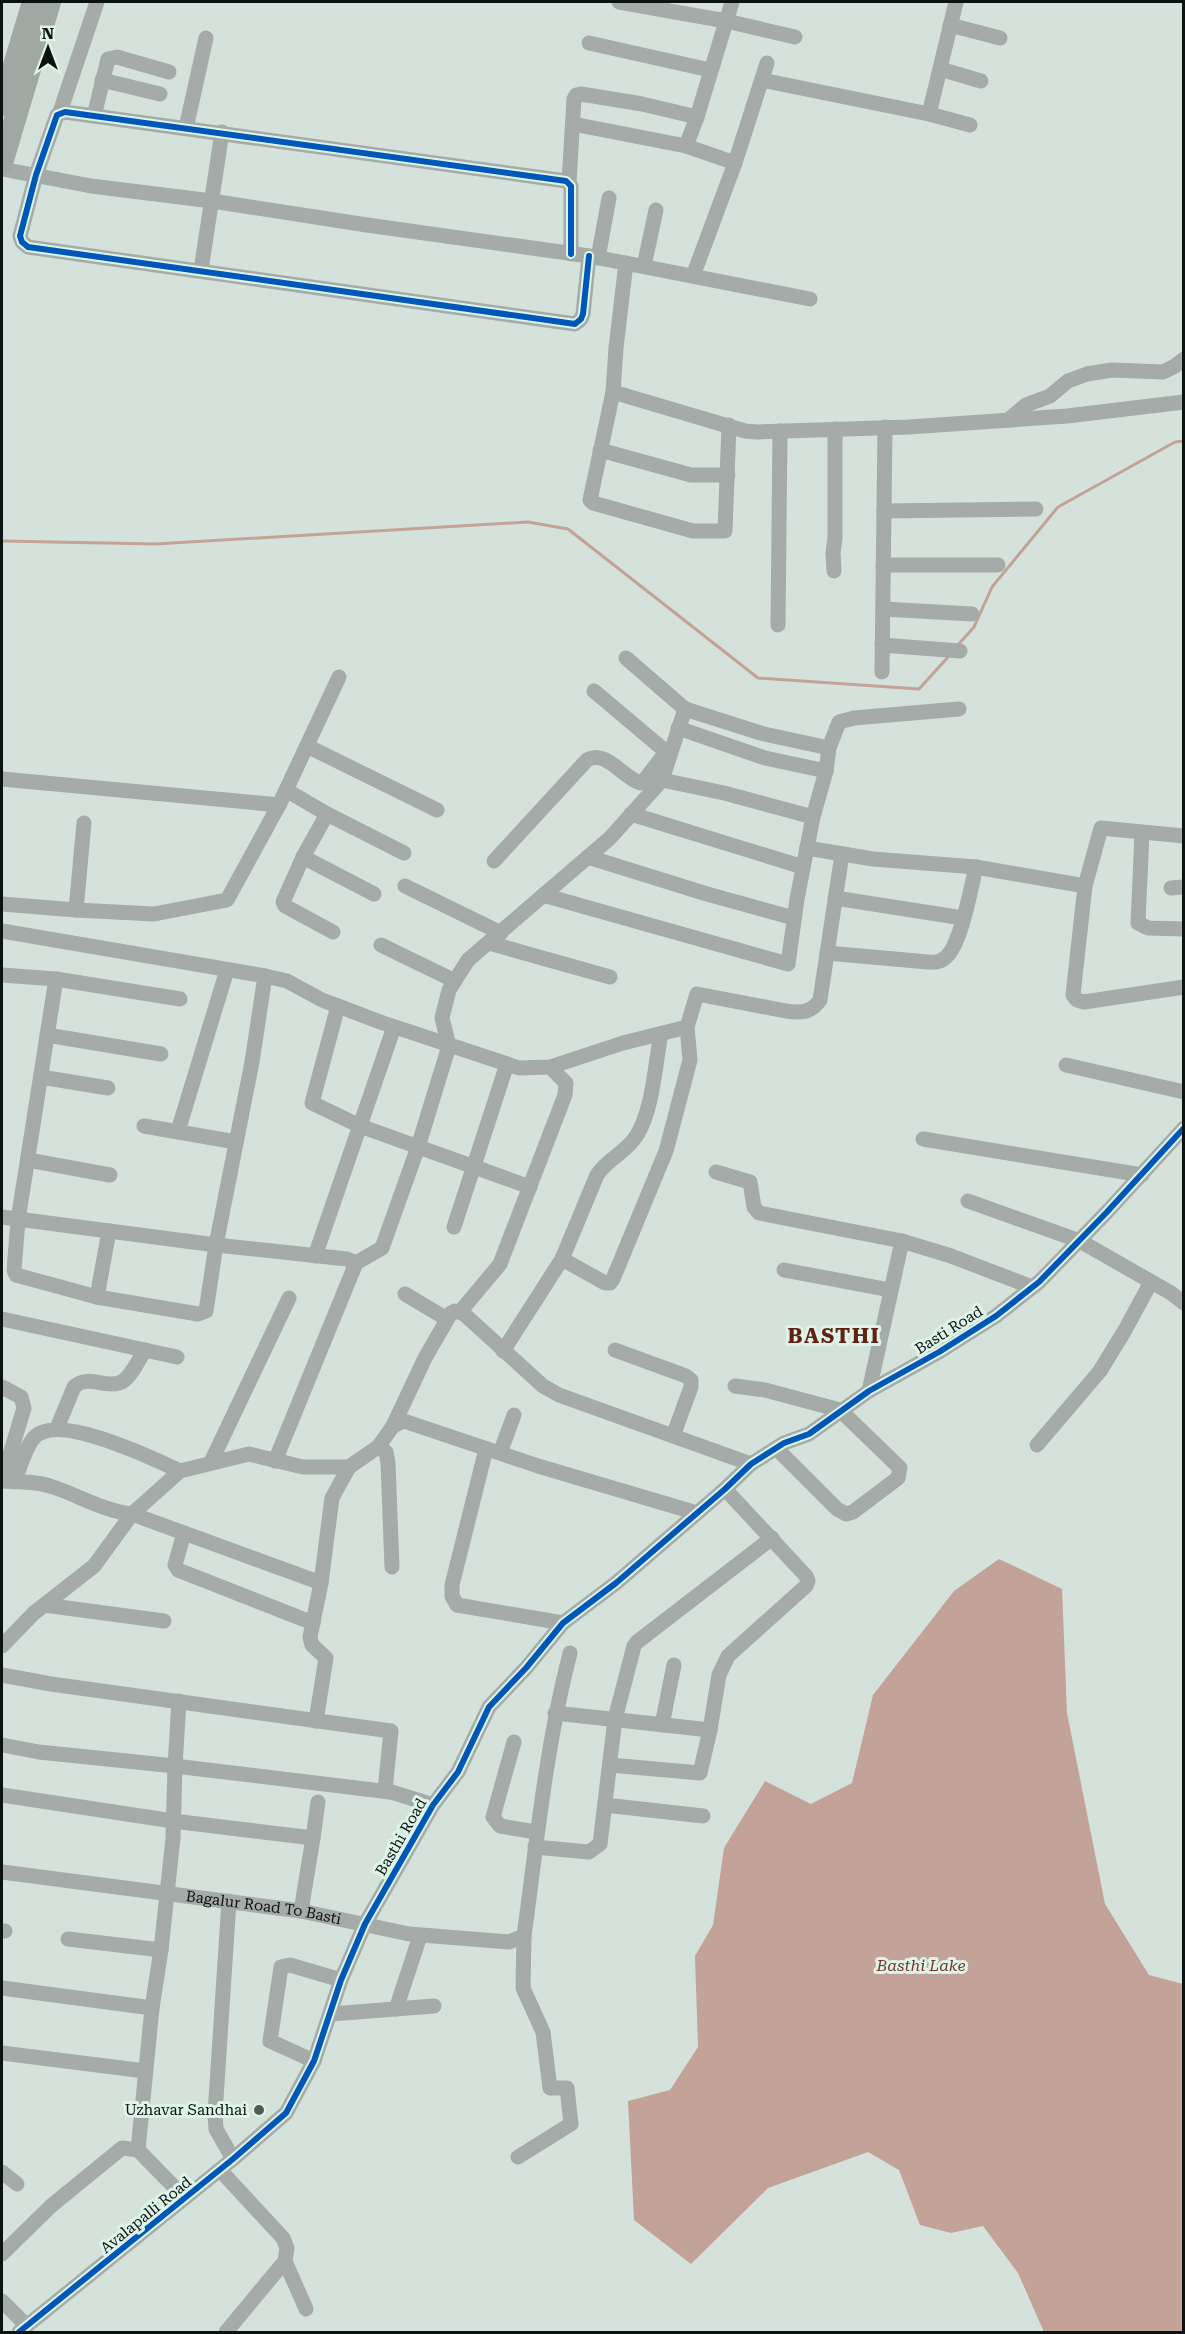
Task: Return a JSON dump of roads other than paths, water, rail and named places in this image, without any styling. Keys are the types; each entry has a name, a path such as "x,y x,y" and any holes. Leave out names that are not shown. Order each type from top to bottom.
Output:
{"highway":[{"path":"2,105 33,2"},
{"path":"2,163 50,2"}],"street":[{"path":"97,2 36,175 20,236 22,242 28,247 575,324 583,314 609,198"},
{"path":"619,2 726,21 795,37"},
{"path":"686,146 732,2"},
{"path":"929,114 956,2"},
{"path":"950,25 1000,38"},
{"path":"186,128 206,38"},
{"path":"589,44 710,70"},
{"path":"94,116 106,63 112,57 169,72"},
{"path":"693,276 735,163 767,63"},
{"path":"940,69 981,81"},
{"path":"102,80 160,94"},
{"path":"762,80 929,114 970,125"},
{"path":"571,254 569,183 576,95 642,104 697,117"},
{"path":"60,112 222,132 569,183"},
{"path":"573,124 686,146 735,163"},
{"path":"201,270 222,132"},
{"path":"2,169 91,186 212,201 594,257 810,299"},
{"path":"644,266 656,210"},
{"path":"626,263 613,392 590,495 593,504 693,531 725,531 729,425"},
{"path":"1008,420 1026,405 1050,396 1068,381 1087,374 1112,370 1163,372 1184,359"},
{"path":"613,392 729,425 746,432 885,428 1067,416 1184,402"},
{"path":"882,672 885,428"},
{"path":"834,571 835,429"},
{"path":"778,625 780,431"},
{"path":"600,450 691,475 728,475"},
{"path":"884,511 1036,508"},
{"path":"883,565 998,565"},
{"path":"883,609 972,614"},
{"path":"882,645 960,651"},
{"path":"626,658 685,709 764,734 829,748"},
{"path":"2,904 154,914 228,900 279,805 339,677"},
{"path":"594,691 668,753"},
{"path":"275,1461 356,1263 382,1248 418,1147 449,1046 442,1018 449,990 468,960 610,838 662,780 668,753 685,709"},
{"path":"543,896 788,964 813,817 826,771 829,748 839,722 854,718 958,709"},
{"path":"678,728 765,758 826,771"},
{"path":"306,746 437,810"},
{"path":"494,861 586,760 601,757 640,783 668,753"},
{"path":"2,780 279,805"},
{"path":"662,780 724,793 813,817"},
{"path":"286,790 327,814 404,853"},
{"path":"327,814 303,857 283,902 285,906 333,932"},
{"path":"631,814 803,867"},
{"path":"76,910 84,823"},
{"path":"1184,836 1104,827 1099,829 1085,886 1073,995 1077,1000 1084,1002 1184,987"},
{"path":"1142,833 1138,923 1148,928 1184,929"},
{"path":"807,848 873,859 976,867 1085,886"},
{"path":"562,1259 605,1283 610,1283 614,1279 666,1150 690,1060 687,1027 697,994 801,1013 811,1010 820,1000 842,854"},
{"path":"303,857 374,894"},
{"path":"588,857 794,918"},
{"path":"827,953 938,962 948,956 959,935 976,867"},
{"path":"405,886 495,938 610,977"},
{"path":"835,898 963,918"},
{"path":"2,931 287,981 338,1006 394,1027 519,1068 550,1067 687,1027"},
{"path":"381,945 454,981"},
{"path":"178,1131 227,970"},
{"path":"2,975 56,979 180,999"},
{"path":"9,1274 97,1297 175,1310 202,1313 206,1311 265,976"},
{"path":"9,1274 14,1270 18,1220 56,979"},
{"path":"338,1006 312,1103 360,1126 530,1187"},
{"path":"315,1256 394,1027"},
{"path":"502,1351 562,1259 597,1175 603,1166 616,1157 636,1137 645,1116 661,1034"},
{"path":"47,1035 161,1054"},
{"path":"454,1227 507,1064"},
{"path":"1066,1065 1184,1092"},
{"path":"316,1721 326,1658 310,1641 321,1583 332,1498 349,1467 378,1447 393,1426 425,1358 454,1316 500,1264 567,1088 566,1083 550,1067"},
{"path":"42,1077 108,1088"},
{"path":"144,1126 236,1142"},
{"name":"Basti Road","path":"697,1513 751,1464 776,1448 810,1434 869,1391 939,1352 996,1316 1032,1287 1080,1241 1184,1128"},
{"path":"923,1139 1142,1175"},
{"path":"1167,1149 1184,1153"},
{"path":"28,1160 110,1175"},
{"path":"716,1172 750,1182 754,1207 759,1213 902,1241 951,1256 1032,1287"},
{"path":"968,1201 1080,1241 1184,1303"},
{"path":"2,1217 216,1245 347,1259 356,1263"},
{"path":"97,1297 109,1231"},
{"path":"869,1391 902,1241"},
{"path":"784,1270 890,1290"},
{"path":"1037,1445 1100,1371 1151,1282"},
{"path":"405,1294 454,1316 502,1351 543,1386 559,1395 751,1464"},
{"path":"212,1462 289,1298"},
{"path":"2,1319 177,1357"},
{"path":"57,1428 74,1387 78,1383 85,1380 120,1383 145,1350"},
{"path":"615,1350 686,1376 691,1380 691,1387 673,1436"},
{"path":"735,1386 765,1390 840,1410 900,1468 898,1478 854,1512 846,1514 837,1509 776,1448"},
{"path":"2,1388 21,1397 24,1408 6,1481"},
{"path":"514,1415 493,1451 452,1585 452,1596 457,1605 563,1623"},
{"path":"393,1426 404,1421 493,1451 697,1513"},
{"path":"6,1481 33,1438 42,1432 57,1428 72,1430 144,1453 180,1471"},
{"path":"378,1447 386,1452 388,1463 392,1567"},
{"path":"2,1646 44,1605 94,1566 132,1514 180,1471 249,1454 303,1467 349,1467"},
{"path":"6,1481 51,1486 116,1512 132,1514 321,1583"},
{"path":"610,1765 700,1773 719,1675 728,1656 806,1586 808,1581 806,1576 725,1490"},
{"name":"Basthi Road","path":"286,2113 314,2061 341,1980 365,1924 433,1805 458,1772 489,1707 526,1668 563,1623 600,1596 697,1513"},
{"path":"184,1533 175,1565 178,1570 313,1623"},
{"path":"514,1742 493,1817 500,1826 535,1839 590,1852 600,1844 615,1719 634,1646 772,1538"},
{"path":"44,1605 164,1621"},
{"path":"518,2157 571,2124 567,2088 550,2088 543,2032 523,1988 524,1936 535,1839 555,1713 570,1653"},
{"path":"662,1725 674,1665"},
{"path":"2,1675 51,1684 391,1731 385,1790 390,1792"},
{"path":"138,2150 152,2008 167,1892 179,1701"},
{"path":"555,1713 710,1730"},
{"path":"2,1745 39,1752 390,1792 433,1805"},
{"path":"2,1795 173,1821 313,1838"},
{"path":"301,1911 318,1802"},
{"path":"605,1805 703,1816"},
{"name":"Bagalur Road To Basti","path":"2,1872 301,1911 420,1936 509,1942 524,1936"},
{"path":"229,1901 215,2114 216,2128 233,2159"},
{"path":"396,2009 420,1936"},
{"path":"68,1939 161,1950"},
{"path":"314,2061 270,2041 281,1967 290,1965 341,1980"},
{"path":"2,1988 152,2008"},
{"path":"331,2014 434,2006"},
{"path":"2,2053 145,2071"},
{"name":"Avalapalli Road","path":"23,2331 286,2113"},
{"path":"2,2254 51,2206 122,2148 138,2150 185,2198"},
{"path":"220,2170 282,2238 287,2248 285,2261 226,2332"},
{"path":"2,2172 17,2184"},
{"path":"285,2261 306,2309"},
{"path":"2,2301 23,2331"}],"water":[{"name":"Basthi Lake","path":"999,1559 1062,1589 1067,1713 1105,1904 1149,1975 1183,1984 1183,2332 1044,2332 1018,2273 983,2226 951,2233 920,2225 899,2170 868,2152 768,2188 691,2264 634,2220 628,2101 670,2090 698,2047 695,1956 713,1925 724,1848 765,1781 811,1804 852,1783 873,1695 954,1591"}],"waterway":[{"path":"957,646 974,627 992,587 1058,507 1175,442 1184,441"},
{"path":"2,541 155,544 528,522 568,529 758,678 919,689 949,656"}],"place":[{"name":"Uzhavar Sandhai","path":"259,2110"}],"district":[{"name":"BASTHI","path":"834,1336"}]}
